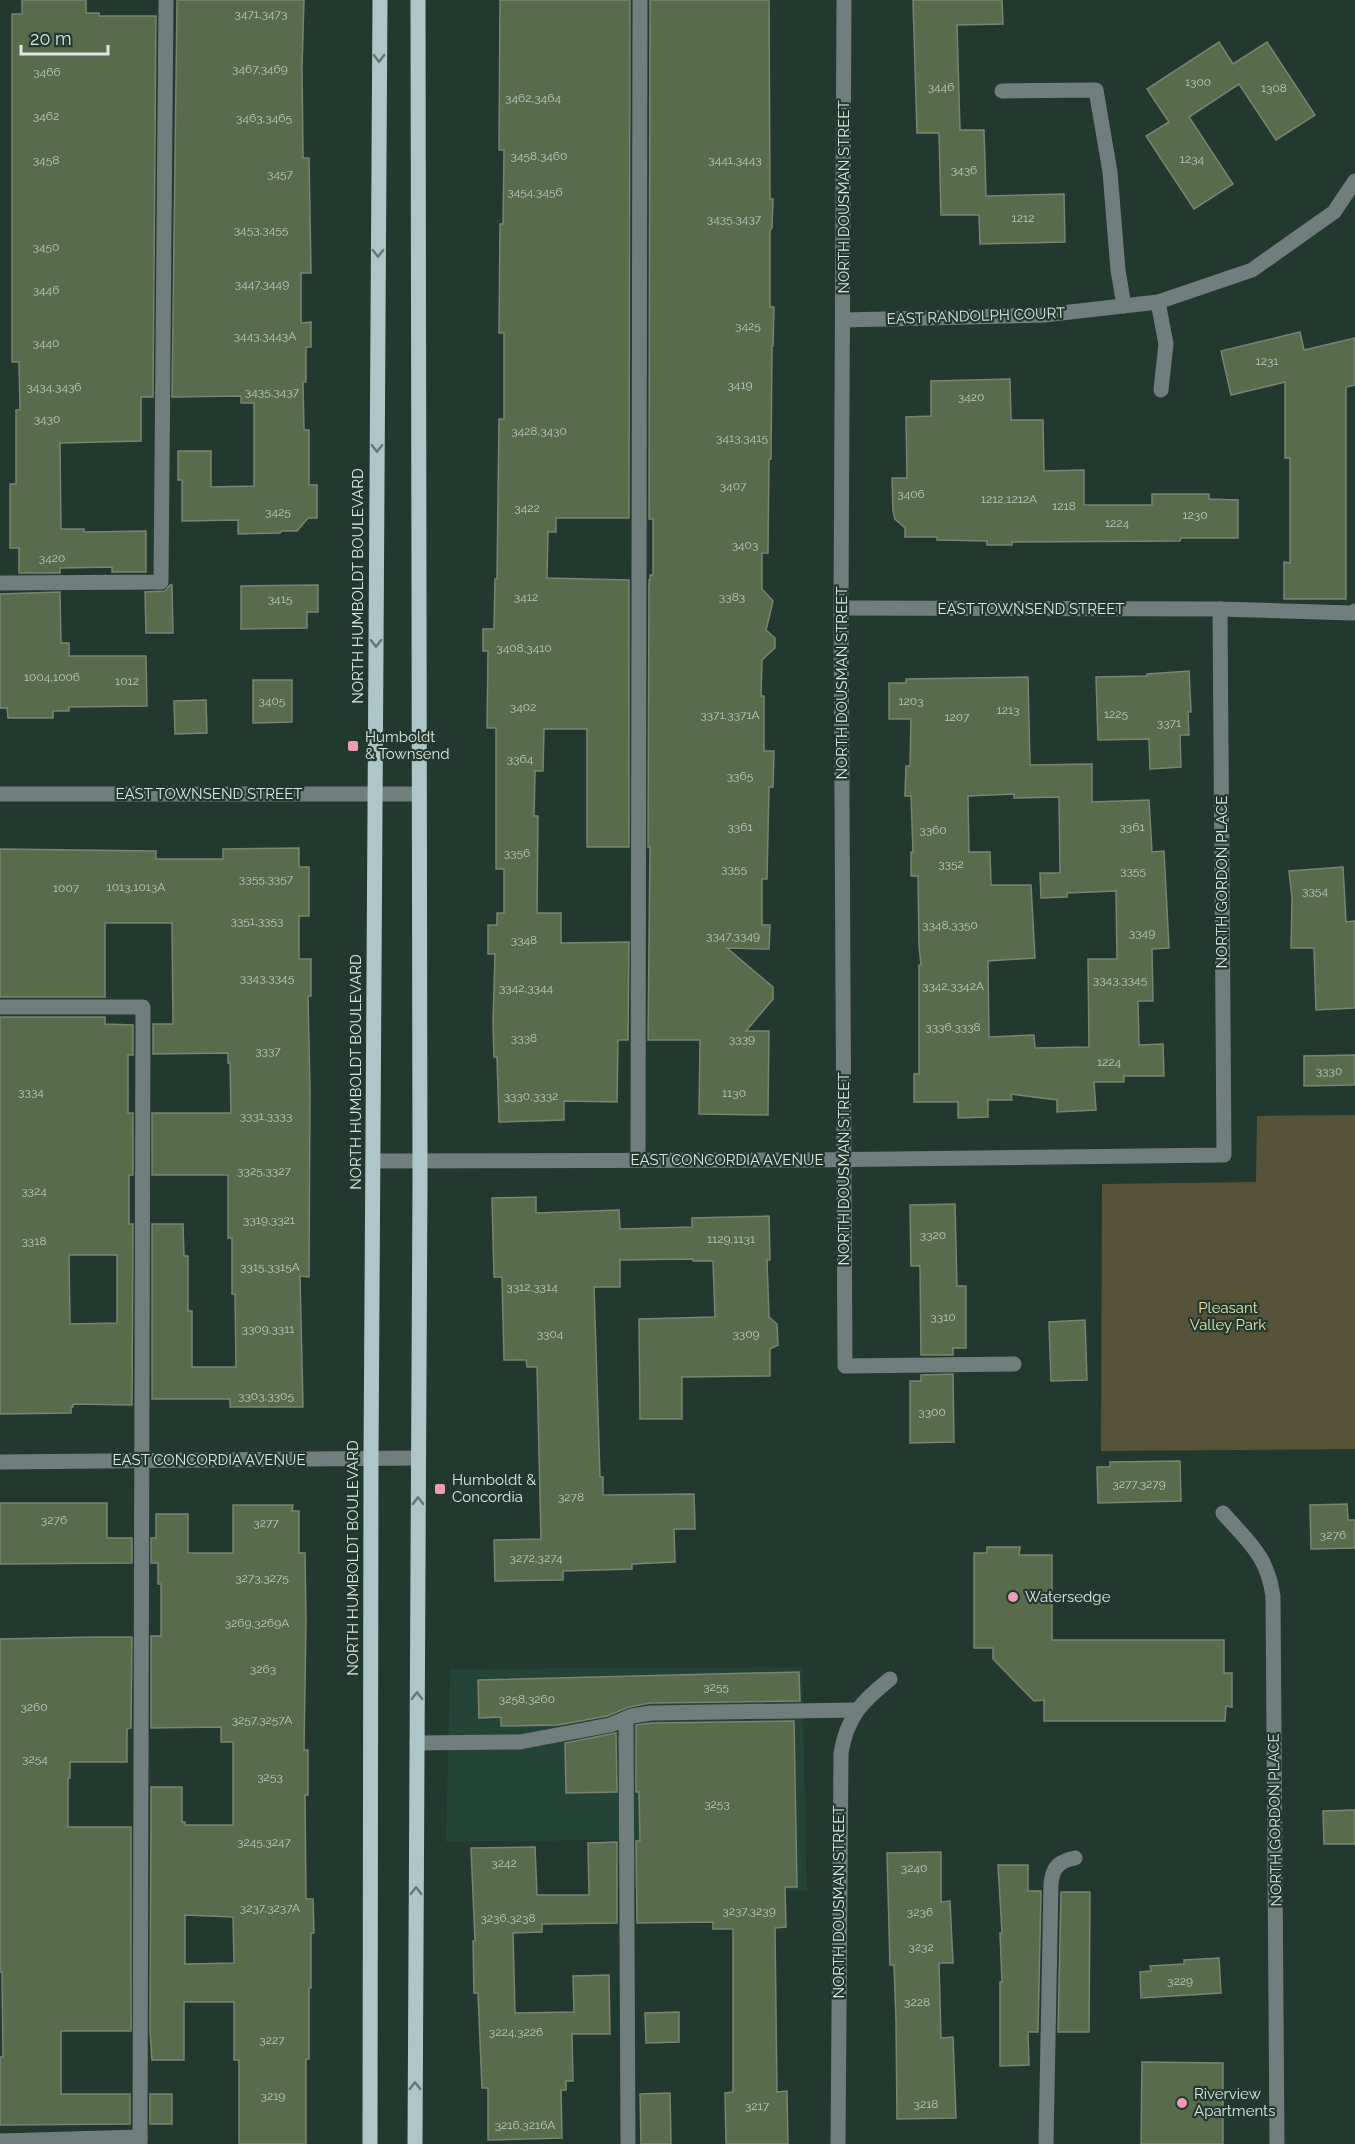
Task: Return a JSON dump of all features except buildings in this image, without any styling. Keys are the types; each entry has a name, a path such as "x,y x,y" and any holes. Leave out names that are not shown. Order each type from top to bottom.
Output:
{"main road":[{"name":"NORTH HUMBOLDT BOULEVARD","path":"370,2144 371,1459 380,0"},
{"path":"415,2144 419,1161 418,0"}],"street":[{"path":"0,583 161,582 166,0"},
{"path":"638,1160 640,0"},
{"name":"NORTH DOUSMAN STREET","path":"844,0 841,609 845,1366 1014,1364"},
{"path":"1002,91 1096,90 1110,172 1118,270 1124,306"},
{"name":"EAST RANDOLPH COURT","path":"844,320 1044,315 1158,302 1252,270 1334,212 1355,181"},
{"path":"1158,302 1166,344 1161,390"},
{"name":"EAST TOWNSEND STREET","path":"841,609 1220,609 1320,613 1352,613 1355,611"},
{"name":"NORTH GORDON PLACE","path":"1220,609 1224,1155"},
{"name":"EAST TOWNSEND STREET","path":"0,794 418,794"},
{"path":"0,1007 143,1007 140,2140 0,2141"},
{"name":"EAST CONCORDIA AVENUE","path":"373,1161 1224,1155"},
{"name":"EAST CONCORDIA AVENUE","path":"0,1462 418,1458"},
{"name":"NORTH GORDON PLACE","path":"1223,1514 1262,1557 1270,1577 1273,1596 1277,2144"},
{"name":"NORTH DOUSMAN STREET","path":"838,2144 841,1753 843,1738 851,1718 865,1700 890,1679"},
{"path":"417,1743 520,1742 610,1725 651,1713 857,1710"},
{"path":"626,1719 628,2144"},
{"path":"1046,2144 1051,1883 1055,1867 1059,1863 1075,1858"}],"shaded area":[{"path":"802,1667 807,1891 618,1888 620,1840 446,1842 450,1669"}],"green space":[{"name":"Pleasant Valley Park","path":"1355,1115 1355,1449 1101,1451 1102,1184 1256,1182 1257,1116"}],"place":[{"name":"Humboldt & Townsend","path":"353,746"},
{"name":"Humboldt & Concordia","path":"440,1489"},
{"name":"Watersedge","path":"1013,1597"},
{"name":"Riverview Apartments","path":"1182,2103"}]}
